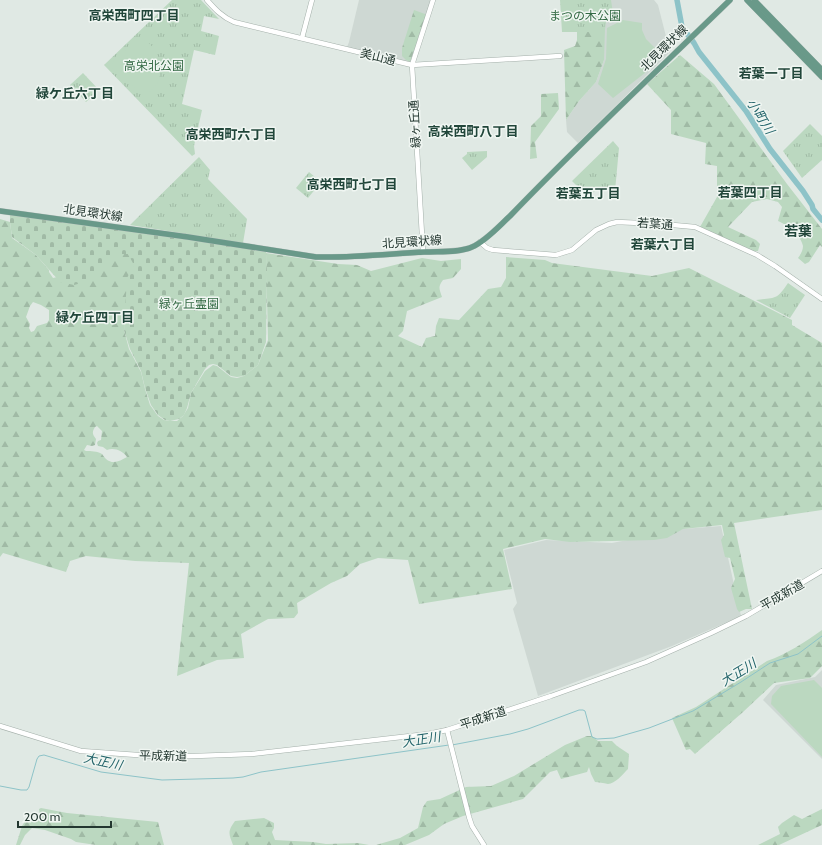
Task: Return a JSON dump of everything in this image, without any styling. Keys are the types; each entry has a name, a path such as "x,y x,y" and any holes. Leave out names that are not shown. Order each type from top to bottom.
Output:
{"main road":[{"name":"北見環状線","path":"0,211 316,257 335,258 466,249 480,242 510,216 644,82 730,0"},
{"path":"747,0 822,77"},
{"path":"754,0 822,70"}],"street":[{"name":"美山通","path":"207,0 221,15 234,22 412,65 560,56"},
{"path":"302,38 312,0"},
{"name":"緑ヶ丘通","path":"423,252 412,65 434,0"},
{"name":"若葉通","path":"480,242 487,248 493,250 556,255 572,250 596,230 617,222 695,227 757,255 780,269 822,299"},
{"name":"平成新道","path":"0,726 81,751 166,757 252,754 428,734 448,730 551,696 660,656 746,616 822,571"},
{"path":"448,730 469,817 472,826 484,845"}],"shaded area":[{"path":"359,0 433,0 412,65 346,50"},
{"path":"610,0 654,0 658,5 670,52 578,143 567,132 566,120 579,101 596,82 604,60 604,16 610,17"},
{"path":"721,526 741,616 672,646 538,696 513,609 517,603 504,550 546,540 612,543 683,529"},
{"path":"822,670 822,759 763,700 776,685 815,677"}],"green space":[{"name":"高栄北公園","path":"172,0 201,0 219,19 204,16 201,31 219,36 215,55 194,50 182,104 202,110 194,146 195,154 192,156 104,65"},
{"name":"まつの木公園","path":"560,0 610,0 610,17 604,16 605,29 598,32 562,32"},
{"path":"583,0 611,0 613,13 607,17 604,60 596,82 579,101 566,120 564,50 575,46"},
{"path":"414,10 425,14 425,18 410,62 402,56 402,48"},
{"path":"623,20 642,23 642,30 646,39 662,55 655,65 613,98 598,84 606,59 607,28"},
{"path":"139,37 152,46 155,50 160,65 158,82 145,96 113,70 112,66 112,63"},
{"path":"680,55 714,84 822,229 822,247 820,245 809,262 805,264 798,258 802,252 803,246 797,234 778,221 782,207 778,202 767,199 752,202 728,227 756,240 760,244 758,251 753,251 700,227 717,197 717,166 705,164 706,143 671,134 671,110 647,84"},
{"path":"83,73 99,90 86,102 70,85"},
{"path":"558,93 559,109 535,142 537,158 530,159 531,126 541,116 541,94"},
{"path":"810,124 822,136 822,160 802,178 783,151"},
{"path":"613,141 619,148 615,191 596,190 588,197 572,181"},
{"path":"487,151 487,157 472,170 462,158 467,154 467,152"},
{"path":"199,157 210,170 208,179 247,219 243,243 130,225"},
{"path":"309,172 321,182 308,198 296,188"},
{"name":"緑ヶ丘霊園","path":"10,215 207,242 266,252 266,342 258,365 244,376 237,377 231,376 217,365 209,365 205,369 191,393 184,415 179,419 170,421 165,420 158,415 151,405 141,371 130,349 124,330 127,278 134,265 128,254 117,254 89,281 74,285 60,282 36,255 12,237"},
{"path":"0,219 10,222 12,238 36,255 49,270 53,278 117,253 130,252 165,265 129,289 124,330 129,349 141,372 150,405 158,416 169,421 177,421 183,416 188,408 191,393 205,371 213,365 217,366 231,377 237,378 244,376 258,365 268,340 266,253 338,264 357,265 371,271 422,258 441,261 461,259 461,269 453,278 443,280 440,284 442,297 407,311 403,331 398,336 422,347 426,338 435,336 439,318 459,320 488,289 501,287 506,278 506,257 545,260 552,263 652,276 689,268 792,320 792,325 822,343 822,510 734,523 752,609 746,609 739,612 737,609 731,588 735,579 730,558 725,557 721,540 724,535 722,525 683,529 667,538 654,540 570,542 545,539 503,549 512,589 419,604 408,560 378,558 360,564 347,576 331,583 297,603 298,613 294,618 268,619 241,634 244,658 217,660 177,676 189,563 135,561 86,556 70,561 66,572 3,553 0,557","holes":["33,302 49,310 49,320 47,323 37,326 34,331 31,332 29,328 30,324 26,317","97,426 102,431 101,440 97,443 98,446 107,450 118,450 127,457 119,461 111,462 100,453 84,450 87,445 95,445 96,439 93,432"]},
{"path":"788,283 805,295 790,318 756,300 775,297 781,293"},
{"path":"822,630 822,666 810,678 774,683 695,754 690,749 686,750 672,718 696,707 767,661 789,651"},
{"path":"814,680 822,688 822,757 771,704 772,696 781,686"},
{"path":"587,736 592,736 598,741 612,741 629,754 628,769 611,784 595,782 589,767 587,772 561,779 557,770 550,772 523,799 463,816 444,824 429,835 405,845 376,845 400,838 418,828 423,807 427,801 440,799 466,787 491,786 514,776 565,745"},
{"path":"41,808 67,813 158,822 164,845 96,845 76,842 45,830 32,828 25,835 20,845 16,845 22,826 27,818 31,820 40,817 39,809"},
{"path":"822,809 822,825 779,845 758,845 780,834 778,827 794,815 802,819"},
{"path":"264,818 274,823 272,832 275,840 326,844 358,843 369,845 233,845 230,838 230,833 235,821"}],"waterway":[{"name":"小町川","path":"677,0 682,27 699,52 746,111 770,149 803,191 813,209 822,220"},
{"name":"大正川","path":"452,745 510,734 579,710 585,711 592,737 597,739 614,738 649,728 693,711 770,663 798,654 822,636"},
{"name":"大正川","path":"0,786 27,790 37,759 39,756 44,755 101,772 162,780 243,777 261,772 449,745"}],"district":[{"name":"高栄西町四丁目","path":"134,15"},
{"name":"若葉一丁目","path":"771,73"},
{"name":"緑ケ丘六丁目","path":"75,93"},
{"name":"高栄西町八丁目","path":"473,131"},
{"name":"高栄西町六丁目","path":"231,134"},
{"name":"高栄西町七丁目","path":"352,184"},
{"name":"若葉四丁目","path":"750,192"},
{"name":"若葉五丁目","path":"588,193"},
{"name":"若葉","path":"798,231"},
{"name":"若葉六丁目","path":"663,244"},
{"name":"緑ケ丘四丁目","path":"95,317"}]}
